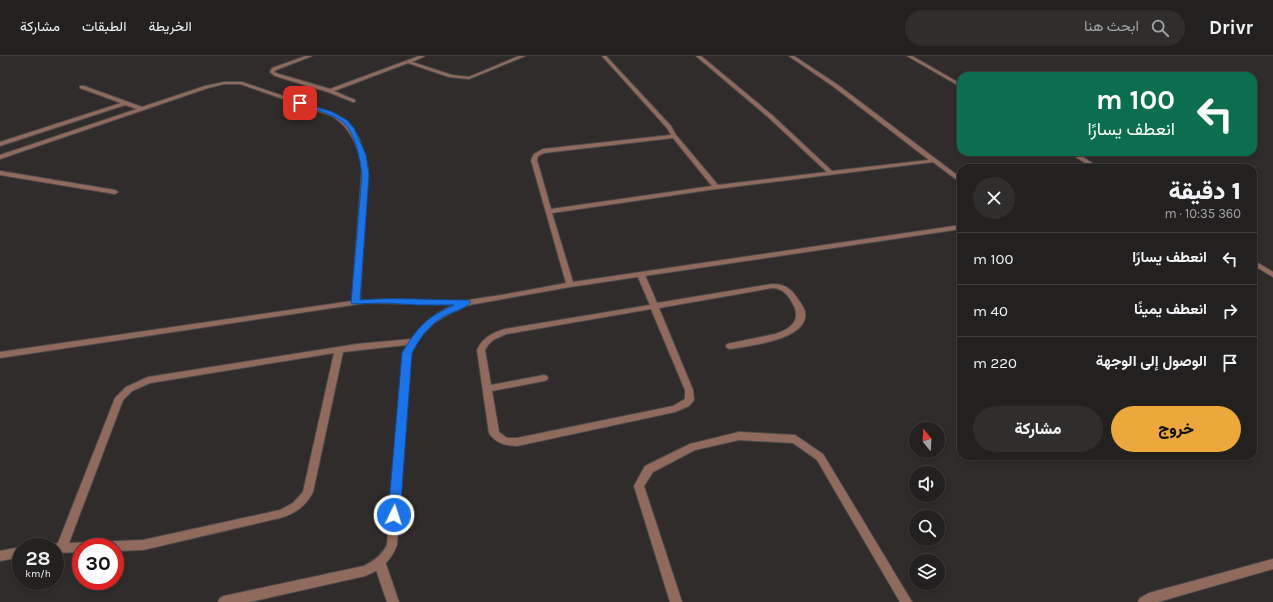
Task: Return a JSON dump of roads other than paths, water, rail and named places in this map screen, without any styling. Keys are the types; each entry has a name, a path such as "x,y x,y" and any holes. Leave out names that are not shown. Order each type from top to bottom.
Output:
{"street":[{"path":"310,56 274,69 272,72 277,75 330,91 353,101"},
{"path":"330,91 423,56"},
{"path":"408,62 451,76 469,78 523,56"},
{"path":"604,56 669,127 674,136 716,187"},
{"path":"698,56 770,116 830,172"},
{"path":"791,56 836,86 932,161 957,178"},
{"path":"909,56 957,84"},
{"path":"0,157 212,85 235,82 328,112 345,121 351,128 362,155 365,168 356,303"},
{"path":"82,87 142,109"},
{"path":"0,144 125,103"},
{"path":"570,285 550,211 534,160 536,155 543,151 674,136"},
{"path":"1078,156 1090,164"},
{"path":"550,211 830,172 932,161"},
{"path":"0,173 115,192"},
{"path":"0,355 356,303 385,300 418,303 467,302 570,285 957,229"},
{"path":"1257,265 1273,275"},
{"path":"641,275 656,307 690,395 690,400 681,408 510,442 502,441 494,433 481,350 483,345 492,336 505,332 656,307 772,286 780,286 787,290 799,307 801,313 800,320 792,330 779,336 730,346"},
{"path":"224,602 365,571 380,564 386,558 392,545 407,353 419,332 434,319 467,302"},
{"path":"62,538 119,398 129,389 148,380 339,350 412,342"},
{"path":"64,548 143,545 280,514 295,508 305,498 308,492 339,350"},
{"path":"487,389 544,378"},
{"path":"676,602 639,486 649,469 693,447 739,436 795,439 820,457 906,602"},
{"path":"0,556 12,554"},
{"path":"380,564 393,602"},
{"path":"1144,602 1149,599 1273,564"}]}
